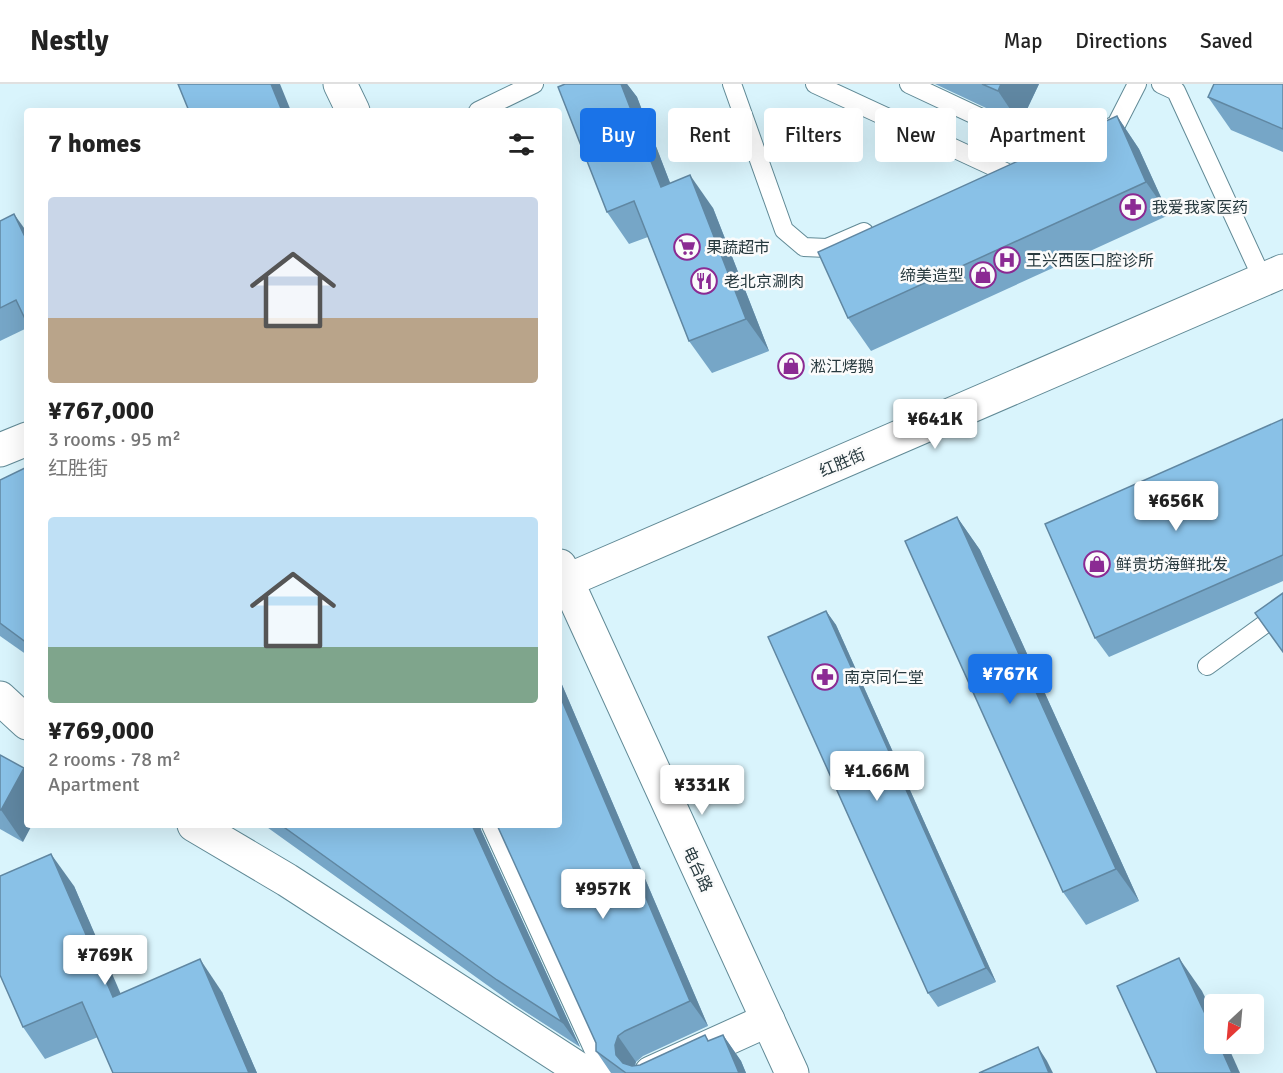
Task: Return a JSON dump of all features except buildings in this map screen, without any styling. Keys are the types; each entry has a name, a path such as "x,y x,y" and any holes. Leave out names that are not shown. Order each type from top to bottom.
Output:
{"street":[{"path":"340,84 352,108"},
{"name":"红胜街","path":"563,574 1273,276"},
{"path":"0,450 24,440"},
{"name":"电台路","path":"563,574 792,1073"},
{"path":"0,698 24,720"},
{"path":"199,828 287,880 585,1073"},
{"path":"651,1073 768,1020"}],"lane":[{"path":"484,108 534,84"},
{"path":"732,84 784,230 804,247 827,248 879,226"},
{"path":"815,84 1005,172"},
{"path":"909,84 968,112"},
{"path":"1107,130 1116,126 1137,84"},
{"path":"1172,86 1273,276"},
{"path":"984,181 1029,162"},
{"path":"1208,666 1283,611"},
{"path":"492,828 604,1073"}],"place":[{"name":"我爱我家医药","path":"1133,207"},
{"name":"果蔬超市","path":"687,247"},
{"name":"王兴西医口腔诊所","path":"1007,260"},
{"name":"缔美造型","path":"983,275"},
{"name":"老北京涮肉","path":"704,281"},
{"name":"淞江烤鹅","path":"791,366"},
{"name":"鲜贵坊海鲜批发","path":"1097,564"},
{"name":"南京同仁堂","path":"825,677"}]}
